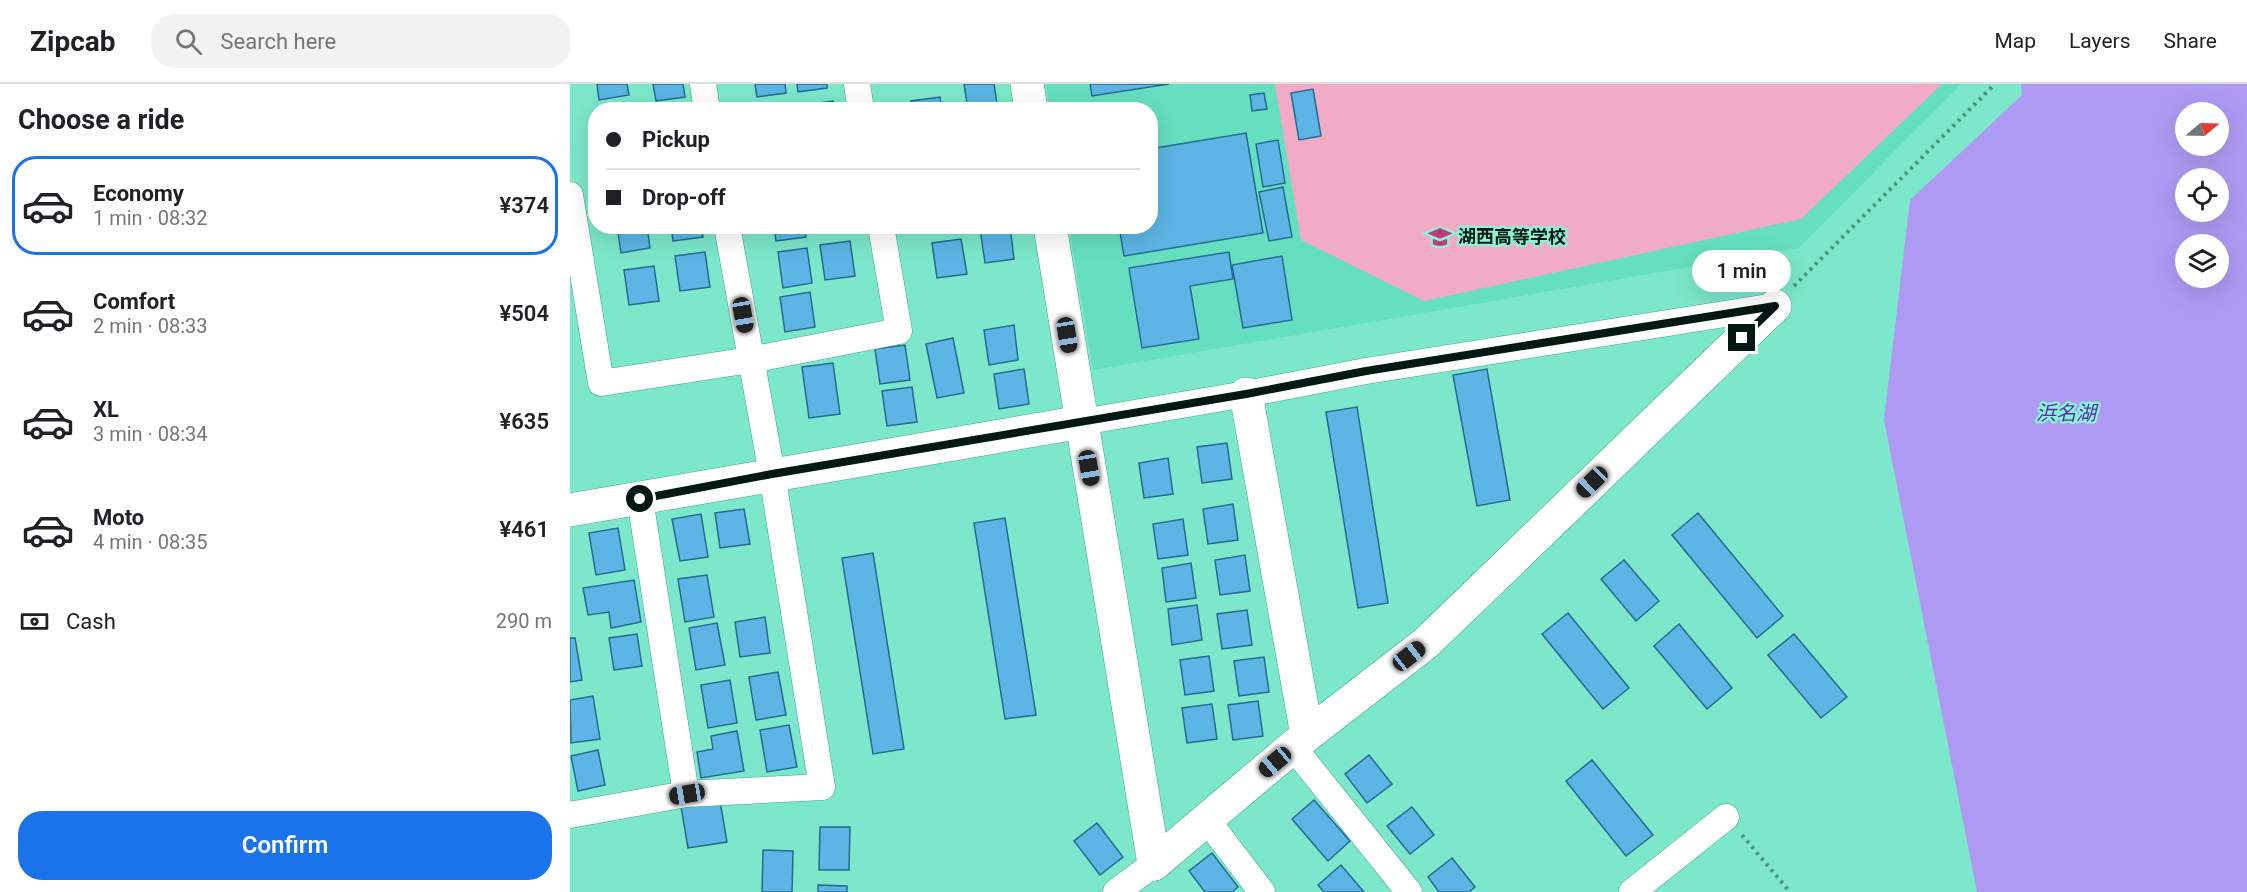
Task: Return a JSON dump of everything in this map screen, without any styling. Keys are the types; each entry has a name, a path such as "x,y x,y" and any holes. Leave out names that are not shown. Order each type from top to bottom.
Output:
{"street":[{"path":"703,84 706,102"},
{"path":"857,84 860,102"},
{"path":"1027,84 1030,102"},
{"path":"570,195 601,383 750,360 898,331 882,234"},
{"path":"570,815 687,794 822,787 772,474 729,234"},
{"path":"1051,234 1154,864"},
{"path":"570,510 1246,394 1366,371 1775,306"},
{"path":"1116,892 1154,864 1300,741 1426,643 1775,306"},
{"path":"1246,394 1300,741 1409,892"},
{"path":"640,499 687,794"},
{"path":"1632,892 1726,817"},
{"path":"1207,820 1262,892"}],"path":[{"path":"1775,306 1995,84"},
{"path":"1726,817 1790,892"}],"shaded area":[{"name":"湖西高等学校","path":"1046,84 1961,84 1799,248 1093,370 1070,234 1158,234 1158,102 1049,102"},
{"path":"1275,84 1942,84 1801,219 1424,301 1301,240"}],"water":[{"name":"浜名湖","path":"2021,84 2247,84 2247,892 1977,892 1884,420 1910,200 2022,95"}],"building":[{"path":"597,84 627,84 629,95 599,100"},
{"path":"653,84 683,84 685,97 656,101"},
{"path":"755,84 785,84 786,93 757,97"},
{"path":"797,84 827,84 827,88 798,92"},
{"path":"964,84 994,84 997,102 967,102"},
{"path":"1090,84 1169,84 1092,96"},
{"path":"1313,89 1321,136 1299,140 1291,93"},
{"path":"1264,93 1267,109 1252,111 1250,95"},
{"path":"940,97 941,102 911,102"},
{"path":"1246,133 1263,233 1124,256 1120,234 1158,234 1158,148"},
{"path":"1278,140 1285,183 1263,187 1256,144"},
{"path":"1283,187 1292,237 1269,241 1259,192"},
{"path":"618,234 648,234 650,248 621,253"},
{"path":"672,234 702,234 703,237 673,241"},
{"path":"775,234 805,234 806,237 776,241"},
{"path":"981,234 1011,234 1014,259 985,263"},
{"path":"961,239 967,274 937,278 932,243"},
{"path":"850,241 855,276 825,280 820,245"},
{"path":"807,248 812,283 783,288 778,252"},
{"path":"705,252 710,287 680,291 675,256"},
{"path":"1229,252 1233,279 1190,286 1199,339 1142,348 1129,268"},
{"path":"1282,256 1292,320 1243,328 1232,265"},
{"path":"654,266 659,301 629,305 624,270"},
{"path":"810,292 815,327 785,332 780,297"},
{"path":"1014,325 1018,360 989,365 984,330"},
{"path":"953,338 964,393 937,398 926,344"},
{"path":"905,345 910,380 880,384 875,349"},
{"path":"833,363 840,414 809,418 802,367"},
{"path":"1024,369 1029,404 999,409 994,374"},
{"path":"1487,369 1510,500 1477,506 1453,375"},
{"path":"912,387 917,422 887,426 882,391"},
{"path":"1357,407 1388,603 1358,608 1326,412"},
{"path":"1227,443 1232,479 1202,483 1197,447"},
{"path":"1168,458 1173,494 1144,498 1139,463"},
{"path":"1233,504 1238,540 1208,544 1203,509"},
{"path":"744,509 750,544 720,548 715,513"},
{"path":"1698,513 1783,616 1757,638 1672,535"},
{"path":"701,514 708,557 680,561 672,519"},
{"path":"1005,518 1036,715 1005,719 974,523"},
{"path":"1183,519 1188,555 1158,559 1153,524"},
{"path":"618,528 625,570 596,575 589,533"},
{"path":"873,553 904,749 873,754 842,558"},
{"path":"1245,555 1250,591 1220,595 1215,560"},
{"path":"1624,560 1659,601 1636,621 1601,579"},
{"path":"1191,563 1196,598 1166,602 1162,568"},
{"path":"707,575 714,617 685,622 678,579"},
{"path":"634,580 641,622 611,628 609,612 588,615 583,588"},
{"path":"1197,605 1202,640 1172,645 1168,609"},
{"path":"1247,610 1252,645 1222,649 1217,614"},
{"path":"1568,613 1629,688 1603,709 1542,634"},
{"path":"765,617 770,653 740,657 735,622"},
{"path":"717,623 725,665 696,670 689,628"},
{"path":"1679,624 1732,688 1707,709 1654,646"},
{"path":"637,634 642,666 614,670 609,638"},
{"path":"1794,634 1847,697 1821,718 1768,655"},
{"path":"570,638 575,638 582,680 570,682"},
{"path":"1209,656 1214,691 1185,695 1180,660"},
{"path":"1264,657 1269,692 1239,696 1234,661"},
{"path":"778,672 786,715 756,720 749,677"},
{"path":"730,680 737,723 708,728 701,685"},
{"path":"593,696 600,739 571,743 570,700"},
{"path":"1258,701 1263,736 1233,740 1228,705"},
{"path":"1212,704 1217,739 1187,743 1182,708"},
{"path":"789,725 797,767 767,772 760,730"},
{"path":"737,731 744,771 701,778 697,752 713,749 711,736"},
{"path":"598,750 605,785 578,791 571,756"},
{"path":"1369,755 1392,784 1367,803 1345,774"},
{"path":"1592,760 1653,835 1626,856 1566,781"},
{"path":"1314,800 1350,841 1328,861 1292,819"},
{"path":"720,801 727,842 688,848 681,807"},
{"path":"1412,807 1434,835 1410,854 1387,826"},
{"path":"1097,823 1123,857 1100,875 1074,841"},
{"path":"820,827 850,827 849,870 819,870"},
{"path":"763,850 793,851 792,892 762,892"},
{"path":"1212,853 1238,887 1232,892 1205,892 1189,871"},
{"path":"1452,858 1475,887 1469,892 1439,892 1428,877"},
{"path":"1341,865 1364,892 1324,892 1318,885"},
{"path":"818,885 847,886 847,892 818,892"}],"place":[{"name":"湖西高等学校","path":"1440,237"}],"route":[{"path":"640,499 772,474 1246,394 1366,371 1775,306 1742,338"}]}
